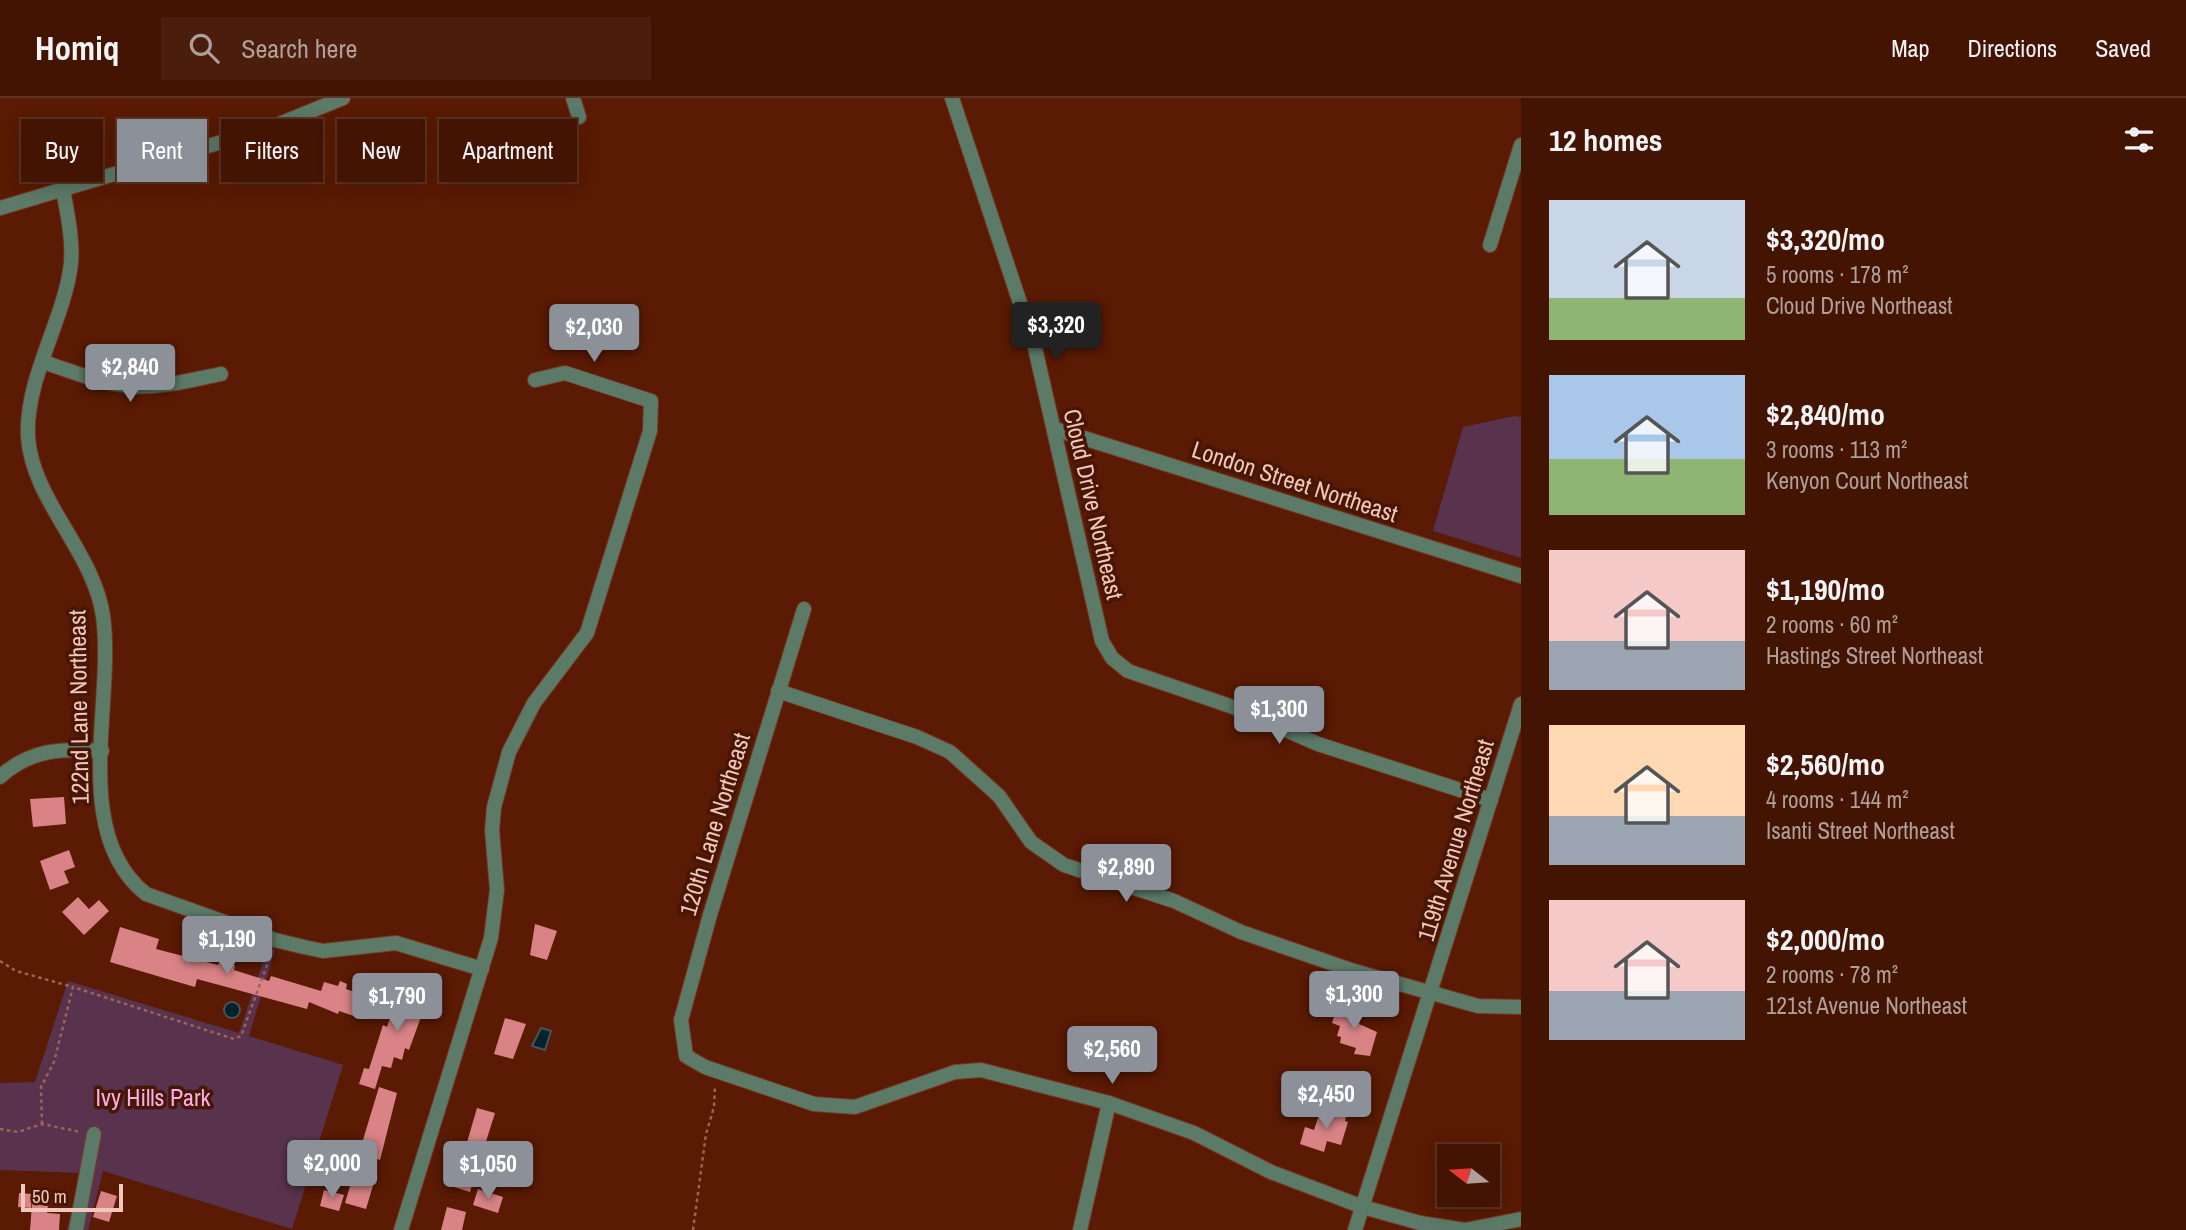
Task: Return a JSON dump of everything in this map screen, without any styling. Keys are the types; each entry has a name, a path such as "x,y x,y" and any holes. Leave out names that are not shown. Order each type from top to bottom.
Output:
{"street":[{"path":"0,208 272,127 344,98"},
{"path":"573,98 579,117"},
{"name":"Cloud Drive Northeast","path":"952,98 1035,348 1102,641 1112,658 1128,671 1233,707 1318,744 1491,800"},
{"path":"1490,245 1521,145"},
{"name":"122nd Lane Northeast","path":"63,189 70,234 71,265 32,397 28,438 40,478 89,571 103,615 103,815 107,840 119,866 131,882 159,900 275,940"},
{"path":"43,362 97,380 129,386 161,386 221,374"},
{"path":"401,1230 482,969 495,914 497,890 492,830 499,781 521,726 573,654 596,611 650,430 651,401 565,373 535,380"},
{"name":"London Street Northeast","path":"1055,429 1521,576"},
{"name":"120th Lane Northeast","path":"718,1071 705,1067 685,1053 681,1020 710,915 804,610"},
{"path":"778,691 917,737 950,752 999,796 1031,842 1064,866 1174,901 1241,932 1430,994 1478,1006 1521,1007"},
{"name":"119th Avenue Northeast","path":"1356,1230 1521,704"},
{"path":"0,777 41,753 64,748 102,751"},
{"path":"275,940 323,951 396,943 482,969"},
{"path":"718,1071 814,1104 855,1107 955,1072 981,1070 1109,1103 1194,1133 1271,1172 1363,1207 1420,1223 1465,1230 1521,1219"},
{"path":"1080,1230 1109,1103"},
{"path":"76,1230 93,1134"}],"path":[{"path":"0,961 16,971 234,1039 241,1036 275,940"},
{"path":"42,1124 41,1087 54,1062 73,987"},
{"path":"693,1230 718,1071"},
{"path":"0,1129 18,1132 42,1124 93,1134"}],"green space":[{"path":"1514,416 1521,417 1521,558 1433,531 1463,427"},
{"name":"Ivy Hills Park","path":"268,947 275,950 249,1036 343,1065 292,1229 103,1171 88,1230 67,1230 81,1173 0,1170 0,1083 35,1082 68,981 239,1033"}],"water":[{"path":"229,1002 235,1002 240,1010 238,1016 229,1018 224,1013 224,1007"},
{"path":"541,1028 551,1031 545,1050 532,1046"}],"building":[{"path":"64,797 66,824 33,827 30,799"},
{"path":"69,850 75,867 64,871 69,883 50,890 40,861"},
{"path":"78,897 89,909 99,900 109,911 84,935 62,912"},
{"path":"535,924 557,931 547,960 530,955"},
{"path":"120,927 159,939 156,949 218,965 220,960 235,965 234,970 269,981 271,976 321,991 324,982 338,986 340,981 347,984 346,989 364,995 357,1017 339,1011 338,1014 309,1002 307,1009 197,979 195,987 110,962"},
{"path":"409,978 426,984 419,1004 425,1006 409,1050 405,1048 402,1060 394,1057 391,1068 382,1066 375,1089 359,1084 364,1068 369,1069 383,1025 387,1027 395,1002 400,1004"},
{"path":"1337,1007 1363,1013 1359,1024 1377,1032 1370,1056 1354,1054 1356,1048 1340,1043 1341,1037 1337,1036 1340,1026 1332,1023"},
{"path":"505,1018 526,1024 513,1059 494,1054"},
{"path":"379,1087 397,1093 380,1160 359,1153"},
{"path":"477,1108 495,1113 470,1192 454,1187"},
{"path":"1336,1109 1347,1112 1345,1121 1348,1122 1341,1145 1327,1141 1324,1152 1300,1144 1305,1127 1314,1130 1320,1112 1334,1117"},
{"path":"341,1143 359,1148 354,1166 336,1161"},
{"path":"353,1176 374,1182 366,1209 345,1203"},
{"path":"478,1189 503,1197 498,1213 473,1205"},
{"path":"324,1190 344,1195 339,1211 320,1206"},
{"path":"101,1191 117,1196 109,1222 93,1217"},
{"path":"19,1193 32,1194 31,1208 18,1207"},
{"path":"32,1204 48,1206 47,1213 60,1214 59,1230 30,1230"},
{"path":"447,1207 466,1212 462,1230 441,1230"}]}
